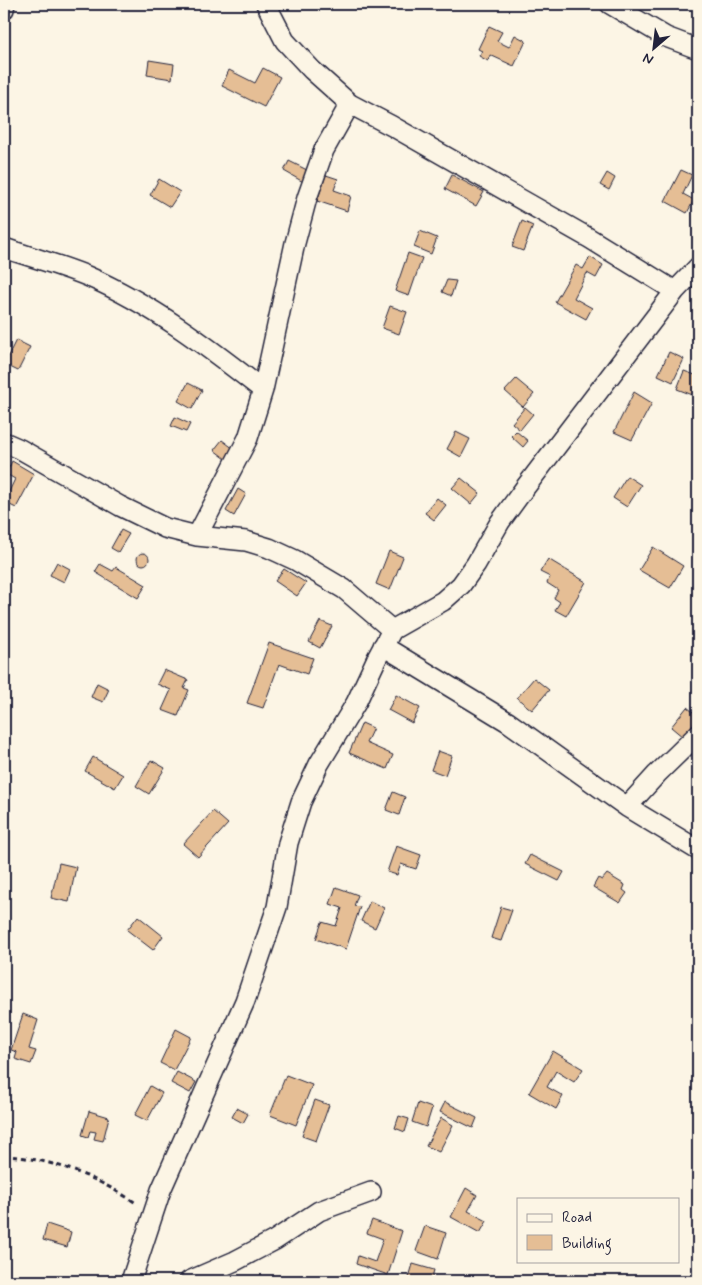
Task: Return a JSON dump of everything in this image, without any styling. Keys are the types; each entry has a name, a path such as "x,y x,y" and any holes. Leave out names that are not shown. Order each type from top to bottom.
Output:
{"street":[{"path":"4,9 5,4"},
{"path":"266,4 285,41 312,70 350,104 589,238 675,291"},
{"path":"610,4 666,37 698,49"},
{"path":"197,536 248,438 263,390 295,243 307,198 324,150 350,104"},
{"path":"4,248 87,276 138,302 204,343 263,390"},
{"path":"130,1281 161,1190 245,1001 258,965 277,907 288,843 301,802 319,764 356,702 388,638 443,601 461,585 510,509 675,291 698,268"},
{"path":"4,442 20,449 120,506 165,528 197,536 246,541 269,548 295,560 344,589 388,638 627,807 698,850"},
{"path":"627,807 656,774 698,734"},
{"path":"190,1281 235,1261 275,1240 319,1211 371,1192"}],"path":[{"path":"4,1156 30,1158 59,1165 93,1178 153,1214"}],"building":[{"path":"489,26 502,32 497,41 509,47 515,35 526,41 514,66 490,55 488,61 479,56 482,51 478,49"},
{"path":"149,60 174,64 172,79 147,75"},
{"path":"263,68 280,77 264,107 222,86 229,70 255,83"},
{"path":"289,161 311,172 305,183 284,171"},
{"path":"681,170 692,175 683,194 694,200 687,213 665,201"},
{"path":"607,173 615,178 609,190 600,185"},
{"path":"326,175 338,179 334,190 351,196 347,211 317,201"},
{"path":"452,175 484,192 476,206 445,189"},
{"path":"159,179 180,192 170,207 150,195"},
{"path":"522,221 533,226 523,251 512,247"},
{"path":"420,231 437,238 431,254 414,247"},
{"path":"408,253 422,258 409,296 395,291"},
{"path":"590,257 603,265 596,278 587,273 574,298 592,308 586,319 555,302 576,265 583,269"},
{"path":"447,280 456,281 451,296 442,292"},
{"path":"390,306 407,312 399,334 382,328"},
{"path":"16,340 30,347 18,371 4,364"},
{"path":"669,352 684,359 673,382 658,375"},
{"path":"684,371 698,376 698,397 677,389"},
{"path":"516,379 534,394 523,407 505,391"},
{"path":"188,383 202,390 192,409 178,401"},
{"path":"634,392 652,403 632,440 614,432"},
{"path":"525,407 533,414 520,430 512,423"},
{"path":"175,417 190,424 186,432 171,426"},
{"path":"516,431 528,441 523,447 511,436"},
{"path":"456,432 470,439 461,457 447,449"},
{"path":"222,440 238,452 230,462 214,450"},
{"path":"12,461 34,474 16,508 4,502 15,479 6,474"},
{"path":"627,476 641,485 627,507 613,498"},
{"path":"461,478 480,493 471,504 452,488"},
{"path":"238,489 246,494 234,516 226,511"},
{"path":"437,498 446,505 434,520 425,513"},
{"path":"121,530 129,534 118,552 111,548"},
{"path":"653,547 683,566 670,588 639,570"},
{"path":"389,551 403,557 390,590 376,584"},
{"path":"145,553 148,554 148,564 141,565 138,564 137,557 138,554"},
{"path":"548,559 586,582 566,616 555,610 560,602 554,598 558,590 547,583 550,577 540,572"},
{"path":"57,562 70,569 64,582 50,575"},
{"path":"100,564 113,571 116,567 146,585 138,598 95,572"},
{"path":"284,569 306,583 297,596 275,581"},
{"path":"320,621 332,626 320,648 309,642"},
{"path":"269,643 313,658 307,674 279,664 263,708 247,703"},
{"path":"164,670 188,680 184,688 189,690 178,716 162,710 171,690 157,684"},
{"path":"534,678 549,690 532,710 517,698"},
{"path":"97,683 109,689 103,702 91,697"},
{"path":"396,695 420,708 412,723 388,710"},
{"path":"687,707 698,718 683,737 671,727"},
{"path":"362,723 373,728 366,743 393,755 387,769 349,753"},
{"path":"438,751 452,756 445,775 431,770"},
{"path":"93,757 123,775 115,788 85,771"},
{"path":"151,760 165,768 149,794 136,786"},
{"path":"393,792 405,797 399,815 386,810"},
{"path":"213,811 228,824 198,857 183,844"},
{"path":"396,846 421,855 416,869 401,864 397,875 387,872"},
{"path":"530,855 564,872 559,881 525,864"},
{"path":"59,863 76,867 69,902 51,898"},
{"path":"607,874 625,885 623,890 627,893 620,903 593,887 598,878 602,880"},
{"path":"336,887 358,895 354,906 360,907 346,949 316,939 322,922 336,926 342,908 330,904"},
{"path":"370,901 384,908 375,928 361,921"},
{"path":"501,907 512,910 501,941 491,938"},
{"path":"138,916 163,936 153,950 127,930"},
{"path":"23,1014 38,1020 29,1049 36,1051 31,1064 15,1059 17,1052 11,1050"},
{"path":"176,1029 191,1037 174,1070 160,1063"},
{"path":"553,1051 583,1069 574,1082 556,1071 547,1087 563,1096 556,1109 529,1093"},
{"path":"177,1072 196,1082 190,1093 171,1083"},
{"path":"286,1075 312,1085 296,1125 270,1115"},
{"path":"150,1086 162,1093 147,1121 135,1115"},
{"path":"315,1100 329,1105 316,1141 302,1136"},
{"path":"445,1102 477,1118 473,1128 440,1112"},
{"path":"418,1103 432,1108 426,1127 412,1122"},
{"path":"237,1108 248,1114 243,1123 232,1117"},
{"path":"89,1111 109,1117 103,1141 94,1139 96,1132 90,1131 88,1137 82,1135"},
{"path":"399,1116 409,1119 405,1132 395,1128"},
{"path":"441,1118 453,1125 439,1152 426,1146"},
{"path":"466,1188 477,1195 468,1211 487,1221 480,1233 451,1217"},
{"path":"372,1220 402,1231 388,1275 356,1264 358,1256 375,1262 383,1239 367,1233"},
{"path":"47,1224 71,1232 67,1247 43,1240"},
{"path":"425,1226 446,1233 438,1259 416,1251"},
{"path":"413,1264 434,1270 431,1281 408,1281"}]}
